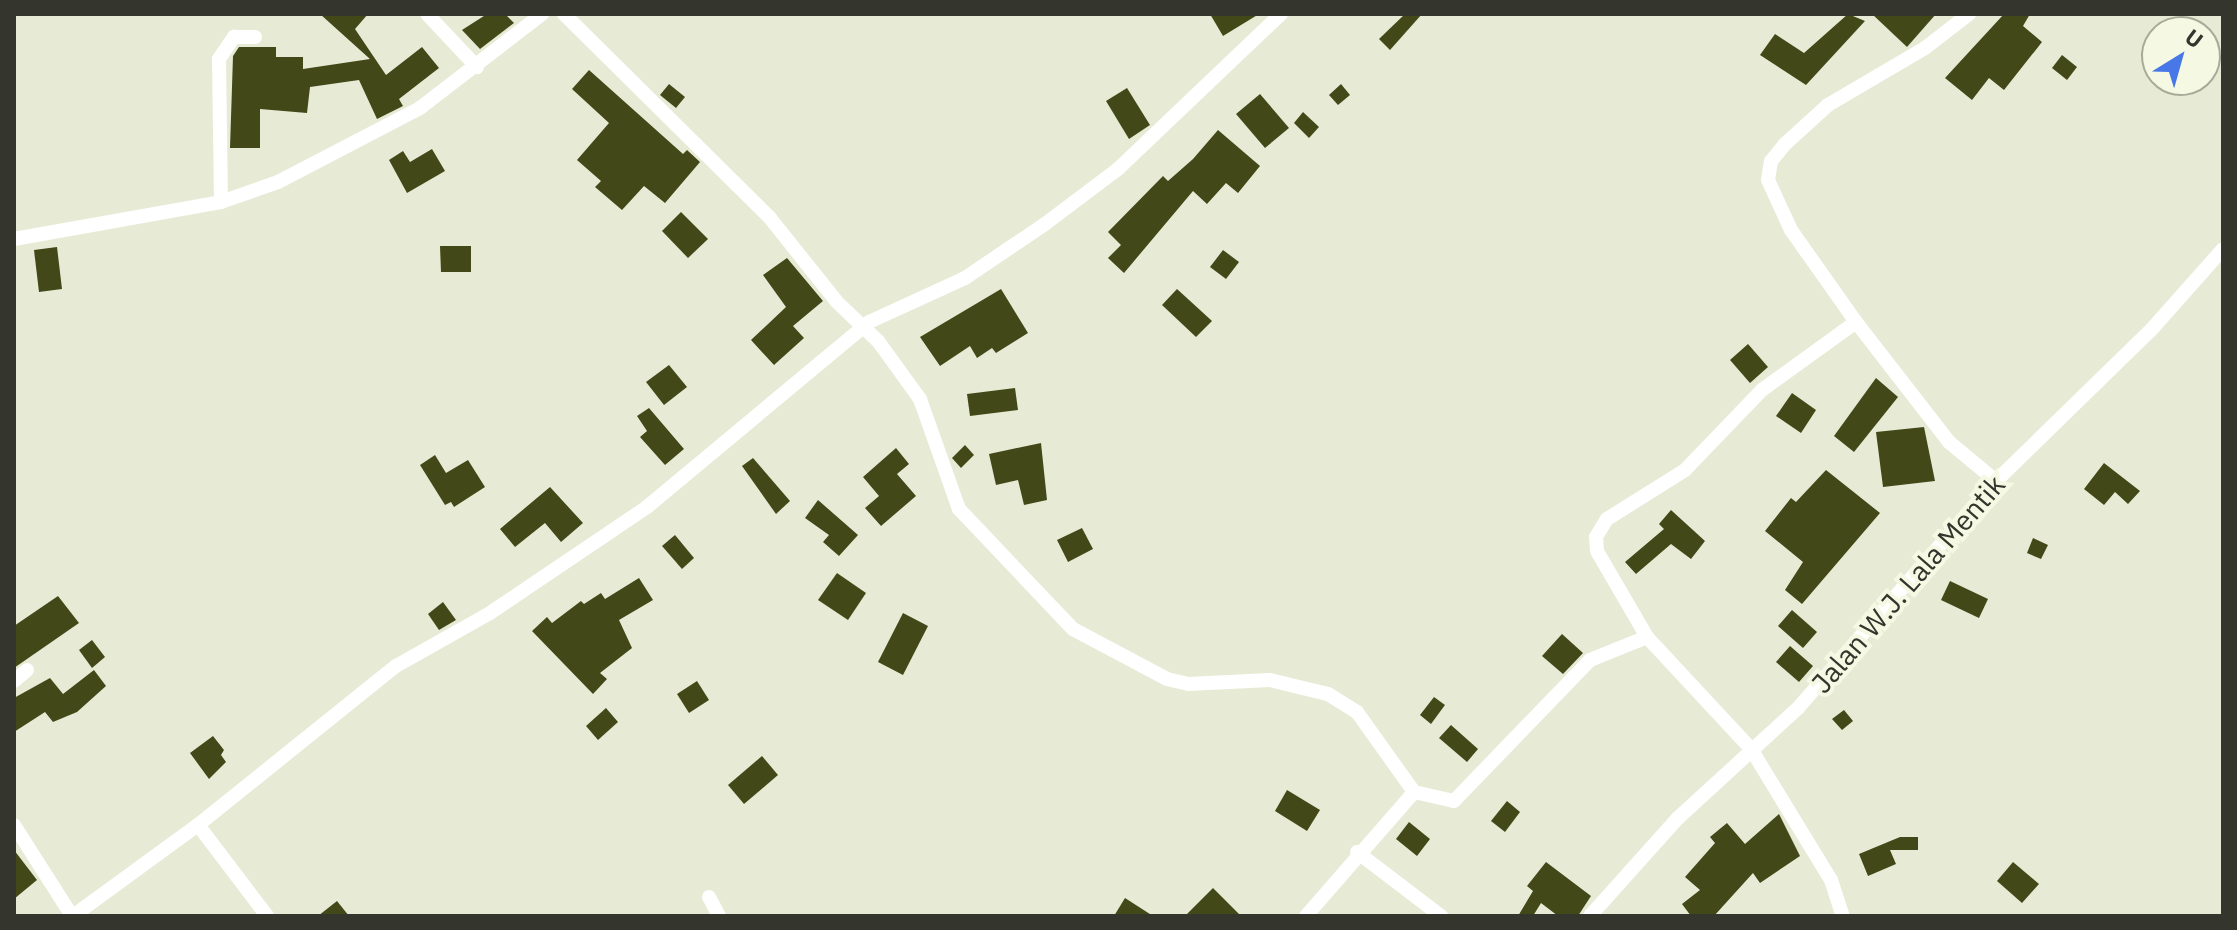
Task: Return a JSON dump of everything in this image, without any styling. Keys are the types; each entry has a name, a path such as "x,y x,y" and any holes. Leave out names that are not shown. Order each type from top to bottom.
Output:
{"street":[{"path":"427,14 477,67"},
{"path":"14,239 221,202 278,182 365,140 477,67 542,14"},
{"path":"564,14 770,218 861,327 878,341 920,399 959,509 1073,629 1137,666 1177,681 1270,680 1328,694 1357,712 1414,792 1454,801 1590,660 1647,637"},
{"path":"14,825 73,916 198,825 396,666 490,613 647,507 861,327 965,278 1045,224 1118,169 1281,14"},
{"path":"1969,14 1925,48 1828,105 1785,144 1768,170 1791,230 1856,322 1949,442 1996,481"},
{"path":"221,202 219,59 234,37 255,37"},
{"name":"Jalan W.J. Lala Mentik","path":"1590,916 1678,818 1798,708 1875,625 1996,481 2151,330 2223,249"},
{"path":"1843,916 1831,880 1751,749 1647,637 1597,551 1596,537 1607,519 1685,470 1762,390 1856,322"},
{"path":"14,681 27,670"},
{"path":"1306,916 1357,852 1414,792"},
{"path":"198,825 267,916"},
{"path":"1357,852 1441,916"},
{"path":"709,897 719,916"}],"building":[{"path":"320,14 368,14 355,29 386,75 422,47 439,68 399,99 403,106 377,119 359,80 310,87 307,113 260,109 260,148 230,148 233,56 239,47 276,47 276,57 303,57 303,69 370,59"},
{"path":"487,14 505,14 514,23 480,49 462,30"},
{"path":"1210,14 1259,14 1223,36"},
{"path":"1405,14 1422,14 1390,50 1379,39"},
{"path":"1848,14 1865,21 1806,85 1760,55 1775,34 1804,53"},
{"path":"1872,14 1936,14 1907,47"},
{"path":"2004,14 2030,14 2023,26 2042,42 2004,90 1989,78 1972,100 1945,78"},
{"path":"2062,55 2077,67 2067,80 2052,68"},
{"path":"589,70 683,154 687,150 700,162 665,203 644,186 622,210 595,187 601,181 577,160 609,123 572,89"},
{"path":"669,84 685,97 676,108 660,95"},
{"path":"1341,84 1350,95 1338,105 1329,95"},
{"path":"1127,88 1150,125 1129,139 1106,101"},
{"path":"1260,94 1289,128 1265,148 1236,114"},
{"path":"1303,112 1319,127 1309,138 1294,123"},
{"path":"1218,130 1260,166 1238,193 1226,183 1207,204 1193,191 1124,273 1108,258 1121,245 1108,232 1163,176 1168,181 1193,159"},
{"path":"432,149 445,171 407,193 389,160 403,151 410,162"},
{"path":"681,212 708,239 688,258 662,231"},
{"path":"440,246 471,246 471,272 441,272"},
{"path":"57,247 62,289 39,292 34,250"},
{"path":"1223,250 1239,262 1226,279 1210,267"},
{"path":"787,258 823,301 793,326 804,338 774,365 751,340 786,307 763,275"},
{"path":"1001,289 1028,333 996,353 992,348 977,358 970,346 940,366 920,337"},
{"path":"1177,289 1212,321 1196,337 1162,305"},
{"path":"1748,344 1768,367 1750,383 1730,360"},
{"path":"669,365 687,387 664,405 646,382"},
{"path":"1876,378 1898,397 1854,452 1834,436"},
{"path":"1015,388 1018,410 970,416 967,394"},
{"path":"1792,393 1816,410 1801,433 1776,416"},
{"path":"649,408 684,449 665,465 640,437 647,431 637,416"},
{"path":"1924,427 1935,481 1883,487 1876,432"},
{"path":"1041,443 1047,500 1024,505 1018,480 996,485 989,454"},
{"path":"965,445 974,455 961,468 952,458"},
{"path":"896,448 909,464 897,474 916,496 881,526 865,508 879,496 863,477"},
{"path":"435,455 446,473 468,460 485,487 454,507 451,502 445,505 420,465"},
{"path":"753,458 790,501 776,514 742,466"},
{"path":"2104,463 2140,491 2128,504 2115,492 2104,505 2084,489"},
{"path":"1826,470 1880,513 1802,604 1785,590 1803,562 1765,531 1791,498 1796,502"},
{"path":"550,487 583,523 561,542 545,523 515,547 500,529"},
{"path":"818,500 858,535 839,556 823,542 829,535 805,518"},
{"path":"1671,510 1705,541 1691,559 1671,544 1636,574 1625,562 1664,529 1659,524"},
{"path":"1082,528 1093,549 1068,562 1057,540"},
{"path":"675,535 694,558 682,569 662,546"},
{"path":"2033,538 2048,545 2041,559 2027,553"},
{"path":"837,573 866,593 848,620 818,600"},
{"path":"639,578 653,600 619,620 632,648 600,673 607,679 593,694 532,631 547,617 552,623 581,601 584,604 601,593 605,599"},
{"path":"1950,581 1988,599 1979,618 1941,600"},
{"path":"58,596 79,623 14,668 14,626"},
{"path":"443,602 456,620 439,630 428,614"},
{"path":"1792,610 1817,632 1803,648 1778,626"},
{"path":"903,613 928,626 903,675 878,662"},
{"path":"1562,634 1583,653 1563,674 1542,656"},
{"path":"92,640 105,657 92,668 79,650"},
{"path":"1790,646 1813,666 1799,682 1776,662"},
{"path":"94,670 106,686 77,712 53,722 45,712 14,732 14,698 50,678 63,694"},
{"path":"697,681 709,700 689,713 677,694"},
{"path":"1434,697 1445,705 1431,724 1420,715"},
{"path":"606,708 618,722 598,740 586,726"},
{"path":"1844,710 1853,721 1842,730 1832,719"},
{"path":"1451,725 1478,749 1467,762 1439,738"},
{"path":"213,736 224,750 221,755 226,762 209,779 190,753"},
{"path":"762,756 778,775 744,804 728,785"},
{"path":"1287,790 1320,810 1307,831 1275,811"},
{"path":"1507,801 1520,812 1505,832 1491,821"},
{"path":"1779,814 1800,856 1760,883 1753,873 1714,916 1691,916 1682,904 1700,890 1685,877 1715,843 1710,837 1727,823 1745,844"},
{"path":"1409,822 1430,839 1417,856 1396,839"},
{"path":"1900,837 1918,837 1918,850 1890,850 1896,864 1868,876 1859,854"},
{"path":"14,850 37,880 14,899"},
{"path":"1546,862 1591,896 1578,916 1558,916 1541,903 1533,916 1518,916 1533,891 1527,886"},
{"path":"2013,862 2039,884 2022,903 1997,881"},
{"path":"1213,888 1241,916 1185,916"},
{"path":"1125,898 1153,916 1114,916"},
{"path":"337,901 349,916 318,916"}]}
